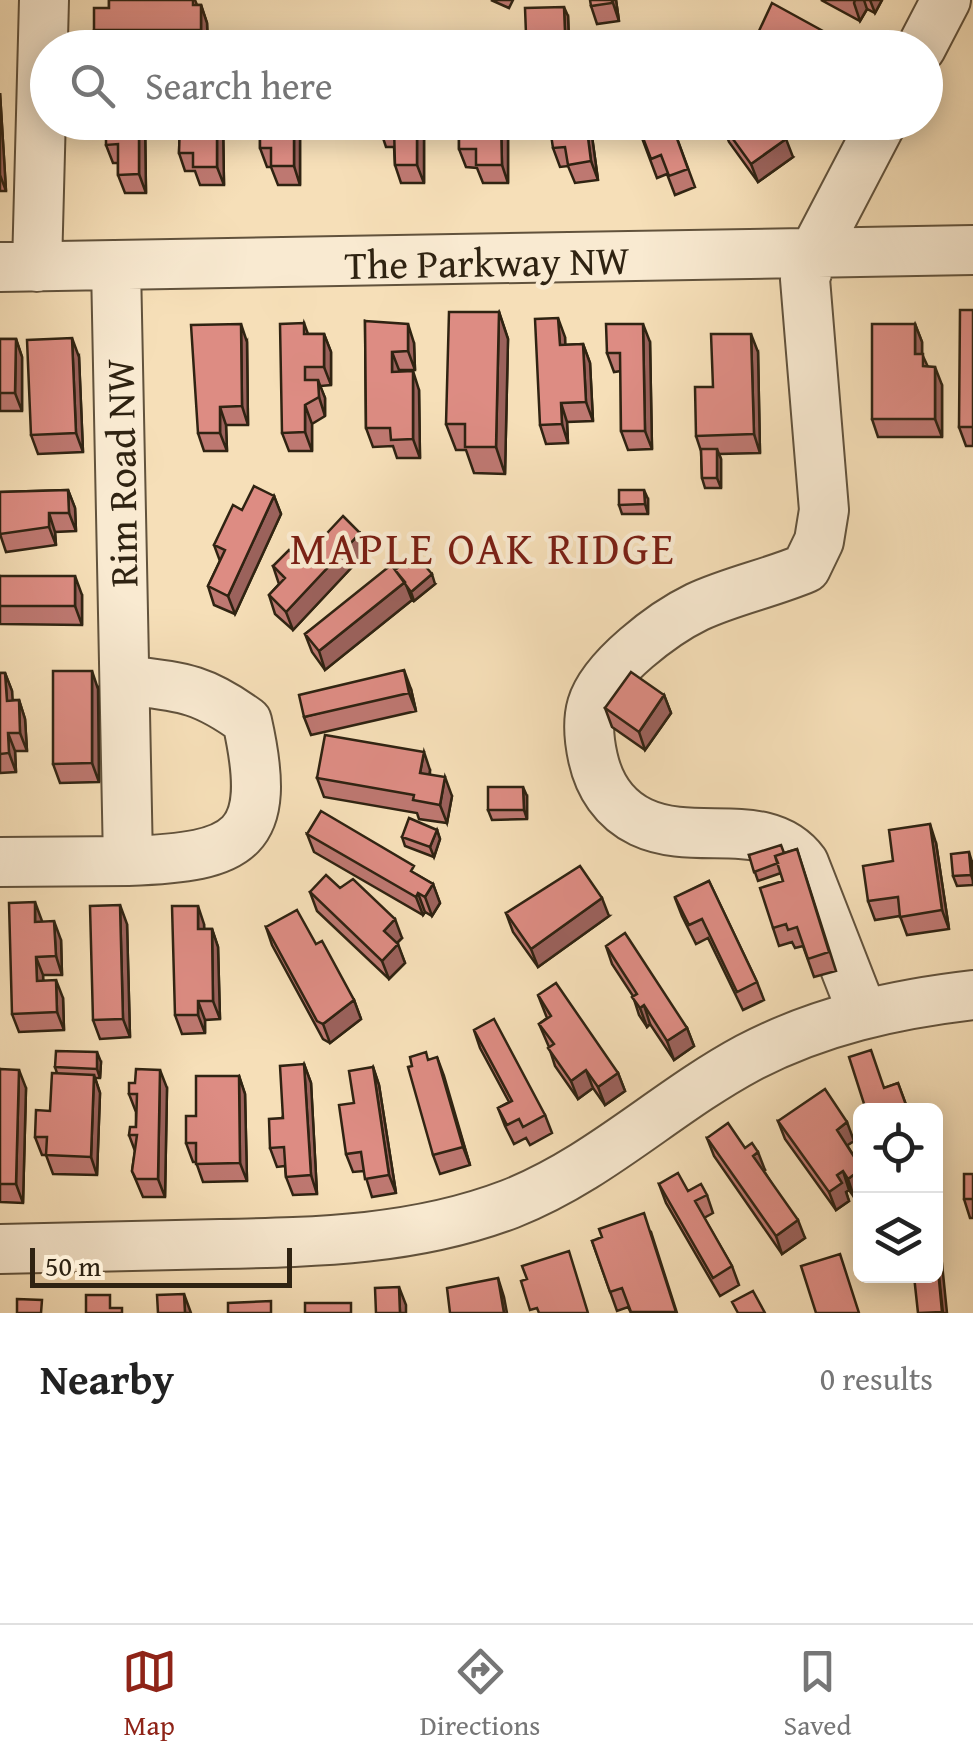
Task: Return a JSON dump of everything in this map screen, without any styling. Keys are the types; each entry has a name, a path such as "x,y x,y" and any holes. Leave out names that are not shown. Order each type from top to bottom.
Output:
{"street":[{"path":"41,30 44,0"},
{"path":"931,30 946,0"},
{"path":"18,267 30,140"},
{"path":"863,1014 804,863 794,848 760,834 684,836 638,821 599,787 588,736 592,702 633,650 698,607 806,568 819,542 824,510 803,300 812,256 873,140"},
{"name":"The Parkway NW","path":"18,267 812,256 973,250"},
{"name":"Rim Road NW","path":"116,266 128,860"},
{"path":"0,862 188,859 233,844 255,817 258,771 247,721 214,697 197,690 125,680"},
{"path":"0,1248 323,1242 380,1237 447,1224 551,1186 590,1166 745,1060 792,1036 863,1014 973,995"}],"building":[{"path":"109,0 193,0 193,5 201,5 201,30 94,30 94,8 109,8"},
{"path":"590,0 612,0 612,3 591,6"},
{"path":"772,3 821,30 759,30"},
{"path":"564,7 565,30 526,30 525,8"},
{"path":"106,140 139,140 139,174 118,175 118,144 106,145"},
{"path":"179,140 217,140 217,167 193,167 193,153 179,153"},
{"path":"260,140 294,140 294,166 271,166 271,148 260,148"},
{"path":"394,140 417,140 417,165 395,165"},
{"path":"459,140 501,140 502,165 476,165 476,149 459,149"},
{"path":"552,140 588,140 591,161 568,165 565,147 553,148"},
{"path":"644,140 678,140 688,169 669,176 661,155 651,159"},
{"path":"734,140 785,140 751,164"},
{"path":"960,310 973,310 973,427 959,427"},
{"path":"449,312 499,312 496,447 465,447 465,424 446,424"},
{"path":"558,318 560,345 583,344 586,402 561,403 562,424 540,425 535,319"},
{"path":"365,321 408,324 408,351 392,352 392,372 413,371 413,439 391,440 390,428 366,428"},
{"path":"304,323 304,334 324,334 324,367 305,367 305,380 318,380 319,397 305,405 305,432 282,433 280,324"},
{"path":"241,324 242,406 220,407 220,433 198,433 191,325"},
{"path":"606,324 643,324 645,431 621,431 620,353 607,353"},
{"path":"872,324 915,324 915,354 923,354 923,366 935,367 935,419 872,419"},
{"path":"711,334 751,334 754,434 696,436 695,387 713,387"},
{"path":"72,338 76,433 31,435 27,340"},
{"path":"0,339 16,339 15,393 0,393"},
{"path":"701,449 717,449 717,478 702,478"},
{"path":"254,486 274,496 228,596 208,586 225,550 214,545 233,505 242,510"},
{"path":"68,490 69,513 49,513 49,527 0,534 0,492"},
{"path":"619,490 644,490 645,504 619,505"},
{"path":"343,516 360,533 286,612 269,595 285,578 273,566 289,550 301,561"},
{"path":"415,554 432,574 411,592 395,570"},
{"path":"391,565 405,582 319,651 305,634"},
{"path":"0,576 75,576 75,606 0,606"},
{"path":"404,670 409,693 304,717 299,695"},
{"path":"53,671 92,671 92,763 53,764"},
{"path":"631,672 664,695 639,732 605,708"},
{"path":"0,673 5,673 7,701 19,700 20,733 8,733 9,753 0,754"},
{"path":"325,735 424,752 420,773 445,777 440,805 413,800 414,795 317,778"},
{"path":"488,787 523,787 524,810 488,810"},
{"path":"321,811 414,866 411,871 433,884 425,897 418,893 416,897 307,834"},
{"path":"409,818 437,830 430,847 402,837"},
{"path":"930,824 942,910 900,917 898,897 868,901 863,866 893,861 889,830"},
{"path":"781,845 784,853 775,856 778,863 754,872 749,855"},
{"path":"797,849 829,952 808,959 797,927 788,930 786,924 773,928 760,888 783,881 775,856"},
{"path":"969,852 971,875 953,876 951,854"},
{"path":"580,866 602,898 531,949 506,913"},
{"path":"326,875 340,888 353,879 395,919 384,931 398,944 382,961 310,892"},
{"path":"709,881 757,982 737,992 702,919 689,925 675,897"},
{"path":"35,902 35,922 54,921 56,956 36,957 37,981 56,980 57,1012 12,1014 9,903"},
{"path":"120,905 123,1019 93,1020 90,906"},
{"path":"172,906 198,906 198,929 212,929 213,1001 198,1001 198,1015 175,1015"},
{"path":"297,910 316,944 322,941 354,1000 323,1024 317,1021 266,927"},
{"path":"625,933 687,1028 667,1041 644,1005 640,1008 632,997 637,994 606,946"},
{"path":"556,983 618,1073 598,1087 586,1070 571,1081 548,1048 554,1044 539,1024 551,1016 538,995"},
{"path":"494,1019 545,1115 523,1127 519,1119 507,1125 498,1108 512,1101 474,1030"},
{"path":"871,1050 884,1088 898,1083 905,1103 864,1103 849,1057"},
{"path":"56,1051 97,1052 97,1069 55,1067"},
{"path":"426,1052 428,1060 437,1057 463,1147 433,1155 408,1067 412,1066 410,1057"},
{"path":"304,1064 311,1175 286,1177 284,1147 270,1148 269,1119 283,1118 280,1066"},
{"path":"373,1067 389,1175 365,1179 361,1152 346,1154 339,1105 354,1103 349,1071"},
{"path":"0,1069 19,1070 16,1184 0,1184"},
{"path":"136,1069 160,1070 158,1179 136,1179 132,1171 137,1135 129,1135 130,1127 136,1127 137,1094 129,1094 129,1083 135,1083"},
{"path":"52,1073 94,1075 91,1157 46,1155 47,1137 35,1137 36,1110 50,1111"},
{"path":"196,1076 239,1076 240,1163 196,1164 196,1143 186,1143 186,1116 196,1116"},
{"path":"825,1089 847,1122 837,1130 853,1155 853,1175 848,1179 843,1171 837,1175 842,1183 829,1192 778,1121"},
{"path":"728,1123 745,1148 752,1143 758,1152 753,1156 798,1220 776,1236 707,1138"},
{"path":"678,1173 688,1191 701,1184 707,1195 695,1201 732,1266 713,1278 659,1184"},
{"path":"964,1174 973,1174 973,1199 964,1199"},
{"path":"644,1213 676,1312 631,1312 622,1288 610,1292 592,1241 602,1237 599,1229"},
{"path":"569,1251 588,1313 530,1310 521,1281 527,1279 522,1266"},
{"path":"840,1254 859,1313 816,1313 801,1266"},
{"path":"498,1278 504,1313 450,1313 447,1288"},
{"path":"915,1283 939,1283 942,1312 918,1313"},
{"path":"399,1287 400,1313 376,1313 375,1288"},
{"path":"753,1291 765,1313 738,1313 732,1302"},
{"path":"184,1294 185,1313 158,1313 157,1295"},
{"path":"86,1295 110,1295 110,1308 122,1308 122,1313 86,1313"},
{"path":"17,1299 42,1300 41,1313 17,1313"},
{"path":"271,1301 271,1313 228,1313 228,1303"},
{"path":"305,1303 351,1303 351,1313 305,1313"}],"district":[{"name":"MAPLE OAK RIDGE","path":"483,547"}]}
